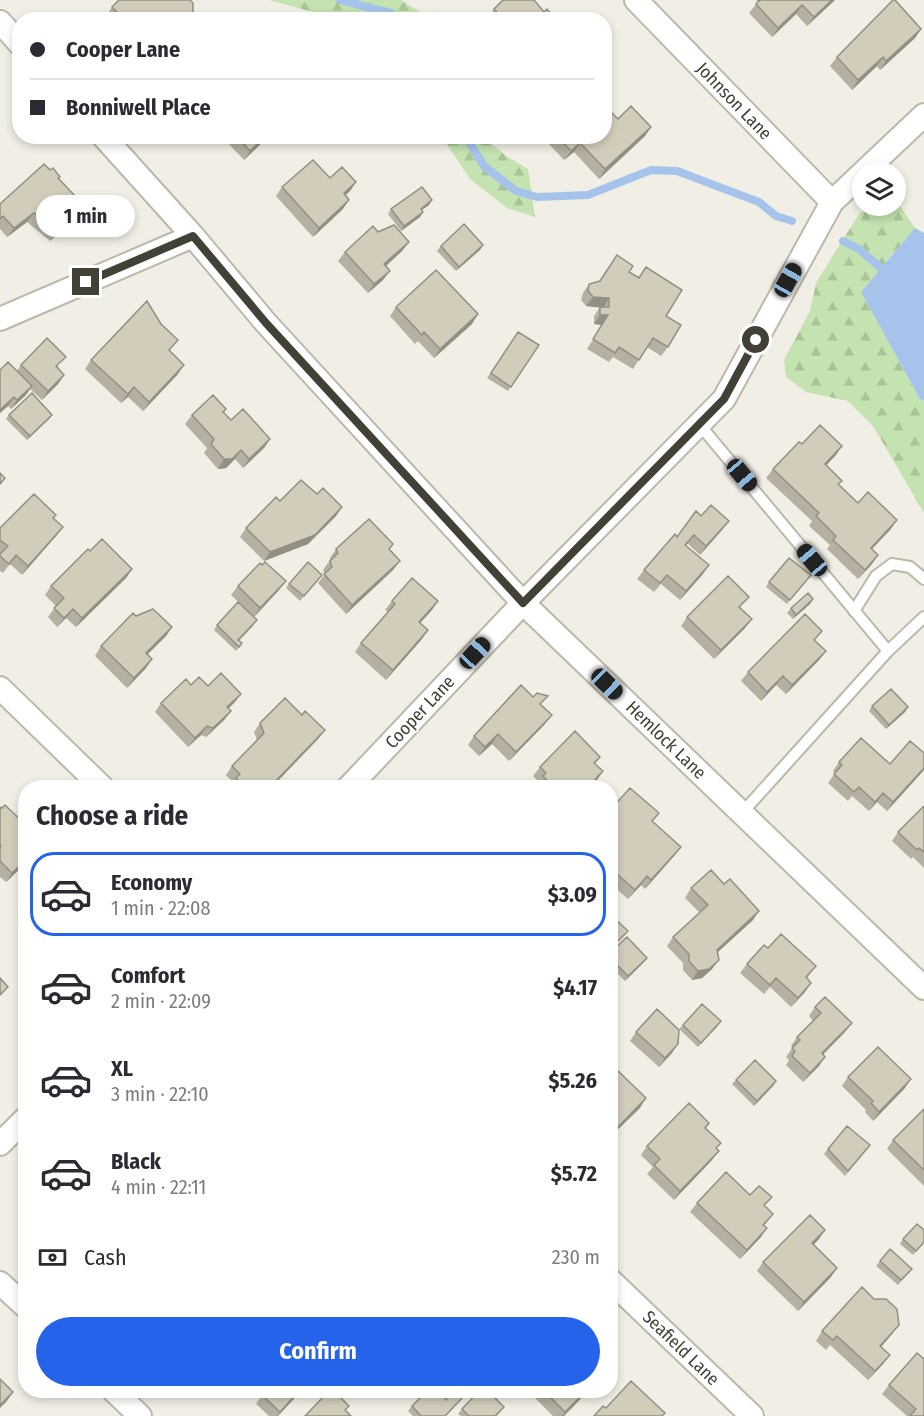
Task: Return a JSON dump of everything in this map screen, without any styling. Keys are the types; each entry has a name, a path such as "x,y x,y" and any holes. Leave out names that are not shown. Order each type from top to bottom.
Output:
{"street":[{"name":"Johnson Lane","path":"636,0 832,202"},
{"path":"0,22 12,35"},
{"name":"Cooper Lane","path":"356,780 523,603 724,399 832,202 924,115"},
{"name":"Hemlock Lane","path":"110,144 193,236 266,323 523,603 924,988"},
{"path":"0,319 193,236"},
{"path":"0,687 95,780"},
{"path":"0,1144 18,1126"},
{"path":"0,1283 18,1300"},
{"name":"Seafield Lane","path":"618,1288 752,1416"},
{"path":"121,1398 140,1416"}],"lane":[{"path":"699,424 888,651"},
{"path":"855,611 876,576 892,564 910,567 924,579"},
{"path":"742,813 888,651 924,617"}],"green space":[{"path":"269,0 401,0 420,12 313,12"},
{"path":"447,144 492,144 506,156 528,169 535,217 507,208 470,179"},
{"path":"906,215 915,228 861,292 920,399 924,401 924,513 873,426 848,401 806,392 786,377 784,360 810,311 816,283 858,216"}],"water":[{"path":"915,228 924,233 924,401 920,399 861,292"}],"building":[{"path":"119,0 190,0 193,3 193,12 117,12 112,7"},
{"path":"503,0 534,0 544,12 497,12 494,9"},
{"path":"760,0 832,0 814,17 802,5 778,28 756,4"},
{"path":"893,0 921,29 886,61 883,57 858,80 837,57"},
{"path":"631,106 651,127 605,169 581,144 612,144 612,113 618,119"},
{"path":"244,144 257,144 250,151"},
{"path":"564,144 579,144 571,151"},
{"path":"313,160 330,178 342,167 356,182 344,193 349,200 319,228 282,187"},
{"path":"44,164 50,170 53,168 60,177 58,178 75,196 71,200 80,210 56,232 34,213 14,228 3,216 0,219 0,204"},
{"path":"422,187 432,200 421,209 423,212 404,226 391,209"},
{"path":"464,224 483,245 459,267 441,246"},
{"path":"394,225 409,242 384,264 390,271 374,284 345,252 373,226 378,232"},
{"path":"617,255 633,266 629,272 639,278 646,267 682,290 666,316 681,325 668,347 653,338 639,360 619,347 615,353 593,339 608,315 600,315 600,307 609,307 609,298 593,297 588,291 589,284 600,281"},
{"path":"436,270 478,314 440,349 424,332 422,335 396,307"},
{"path":"147,301 161,324 178,340 169,350 184,365 149,402 134,387 128,394 91,360"},
{"path":"518,332 539,345 511,387 491,373"},
{"path":"47,338 66,357 56,366 64,375 48,391 21,365"},
{"path":"8,362 32,386 17,400 14,397 0,410 0,370"},
{"path":"32,393 52,415 30,436 9,415"},
{"path":"213,395 226,409 223,412 231,420 243,409 270,439 249,459 241,450 232,459 224,459 211,444 214,439 192,415"},
{"path":"820,425 842,446 825,464 842,481 838,484 858,503 868,492 897,520 871,548 878,555 865,570 833,540 836,536 816,516 819,513 773,469 799,442 802,444"},
{"path":"0,473 5,478 0,484"},
{"path":"301,480 317,494 323,488 342,507 315,535 270,552 246,528 276,497 280,501"},
{"path":"34,494 56,515 53,518 63,527 28,566 16,555 9,564 0,556 8,546 0,540 0,528"},
{"path":"711,505 729,521 706,546 694,535 685,545 709,565 686,591 667,575 660,583 644,570 675,534 677,537 696,511 701,516"},
{"path":"369,519 393,544 389,549 400,561 352,605 324,574 332,567 330,561 338,553 336,549"},
{"path":"102,539 132,569 82,618 73,609 64,618 54,608 64,598 51,586 88,549 90,551"},
{"path":"789,558 811,575 790,600 769,582"},
{"path":"265,562 286,581 260,608 238,586 260,563 262,565"},
{"path":"308,562 322,575 304,596 289,584"},
{"path":"728,576 749,597 739,607 752,619 721,650 687,617"},
{"path":"412,578 438,601 419,622 428,630 393,670 361,643 395,604 392,601"},
{"path":"808,593 813,599 796,615 791,608"},
{"path":"238,602 257,620 238,640 242,643 239,647 217,625"},
{"path":"153,609 172,627 146,653 152,659 134,678 101,646 133,613 136,616"},
{"path":"805,614 822,631 814,640 826,651 792,685 783,676 767,692 748,672"},
{"path":"221,673 241,694 227,707 231,711 213,728 207,726 195,738 161,703 186,679 191,685 199,677 208,686"},
{"path":"521,685 533,697 537,693 548,696 540,704 552,715 516,752 498,734 485,747 474,736"},
{"path":"891,689 908,707 889,725 872,706"},
{"path":"285,698 302,715 305,711 325,730 277,780 238,780 236,778 240,774 232,766 264,733 260,723"},
{"path":"575,731 600,757 594,763 603,771 595,780 547,780 543,776 546,773 540,767"},
{"path":"861,738 890,764 910,741 924,753 924,768 893,802 883,793 875,802 859,787 854,792 834,774 842,765 839,762"},
{"path":"630,788 659,813 652,821 681,847 651,880 647,876 635,890 618,875 618,801"},
{"path":"5,805 18,817 18,867 12,873 0,861 0,807"},
{"path":"924,806 924,852 919,848 917,850 898,832"},
{"path":"711,870 724,884 730,879 759,911 717,950 719,960 709,969 698,971 689,961 689,954 673,937 708,905 691,888"},
{"path":"618,922 628,931 618,941"},
{"path":"781,934 816,966 806,977 811,983 798,998 776,978 770,985 747,964 764,945 768,948"},
{"path":"627,937 647,958 628,976 618,966 618,945"},
{"path":"0,978 8,987 0,995"},
{"path":"825,997 852,1023 822,1053 825,1057 810,1073 792,1056 795,1051 792,1048 800,1040 797,1037 821,1013 815,1007"},
{"path":"702,1004 721,1021 701,1043 683,1025"},
{"path":"657,1009 679,1030 678,1044 665,1058 636,1032"},
{"path":"878,1047 911,1079 879,1112 871,1103 873,1101 848,1077"},
{"path":"755,1060 776,1081 757,1101 736,1080"},
{"path":"618,1071 646,1098 618,1127"},
{"path":"689,1103 709,1123 705,1128 721,1143 716,1148 719,1151 680,1191 654,1165 660,1159 647,1146"},
{"path":"924,1109 924,1170 893,1140"},
{"path":"847,1126 870,1145 848,1171 828,1149"},
{"path":"726,1172 750,1195 759,1186 772,1197 764,1205 773,1214 763,1225 767,1228 747,1250 697,1203"},
{"path":"810,1215 825,1230 812,1243 837,1268 804,1302 763,1262"},
{"path":"917,1224 924,1230 924,1242 916,1251 903,1239"},
{"path":"890,1249 912,1269 901,1280 880,1261"},
{"path":"862,1287 874,1299 886,1299 897,1309 899,1325 880,1346 890,1355 875,1371 837,1336 833,1340 822,1331"},
{"path":"917,1353 924,1359 924,1416 910,1416 916,1409 889,1385"},
{"path":"0,1379 13,1392 0,1405"},
{"path":"631,1381 665,1413 662,1416 594,1416 603,1406 606,1408 618,1398"},
{"path":"265,1398 293,1398 280,1412"},
{"path":"322,1398 341,1398 349,1406 345,1410 351,1416 305,1416"},
{"path":"420,1398 444,1398 446,1400 462,1398 445,1416 421,1416 412,1406"},
{"path":"472,1398 495,1398 504,1407 495,1416 469,1416 462,1409"},
{"path":"551,1398 579,1398 565,1412"}],"waterway":[{"path":"340,0 387,12"},
{"path":"470,144 484,166 516,191 537,197 588,195 651,170 677,171 759,202 776,216 792,221"},
{"path":"843,241 859,249 888,274"}],"route":[{"path":"86,282 193,236 266,323 523,603 724,399 756,340"}]}
